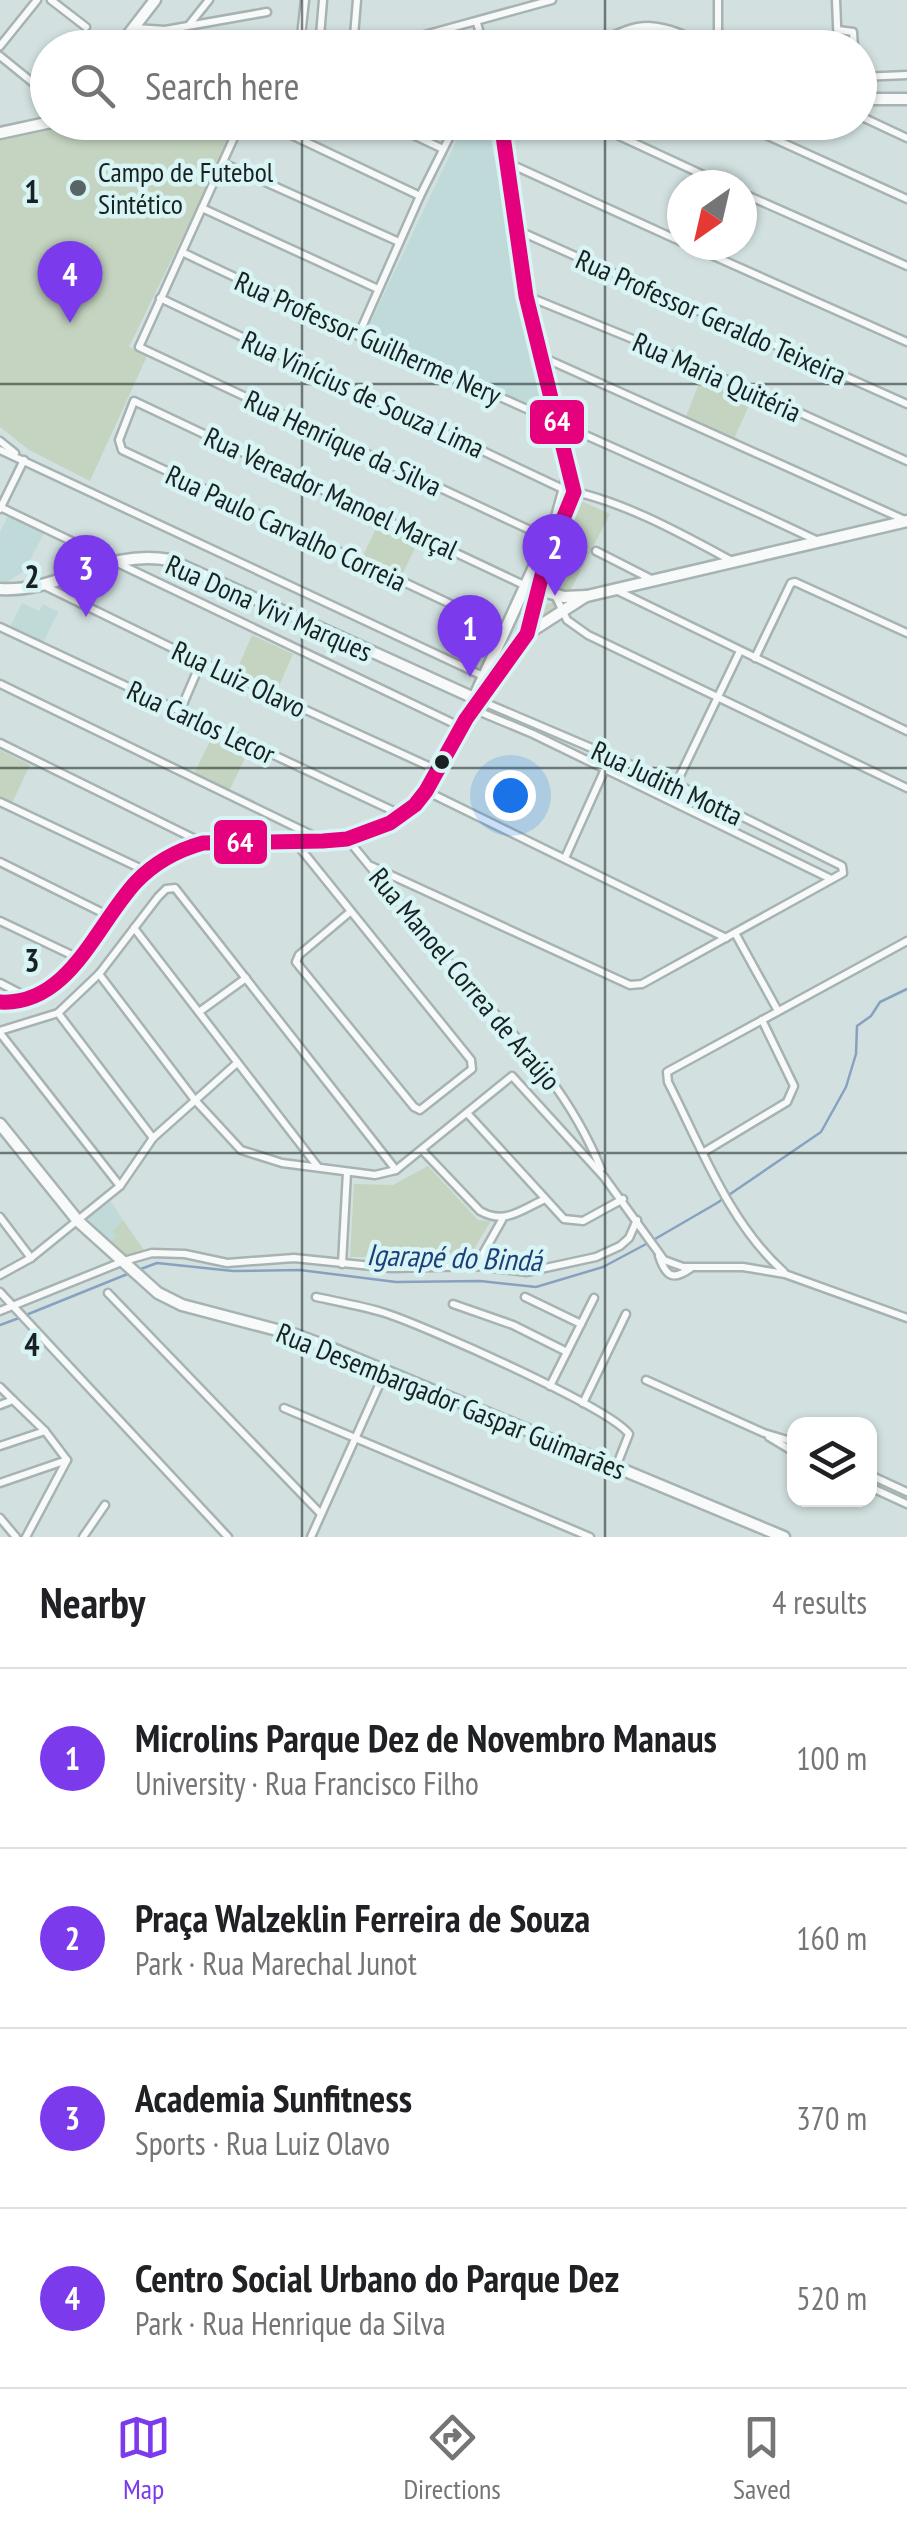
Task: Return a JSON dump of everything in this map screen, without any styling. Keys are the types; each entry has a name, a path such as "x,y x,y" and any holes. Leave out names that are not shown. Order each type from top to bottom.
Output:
{"street":[{"path":"0,46 37,0"},
{"path":"51,0 86,27"},
{"path":"134,28 155,0"},
{"path":"188,26 209,0"},
{"path":"302,30 305,0"},
{"path":"320,30 323,0"},
{"path":"354,30 357,0"},
{"path":"446,30 552,0"},
{"path":"718,0 718,30"},
{"path":"836,0 838,30"},
{"path":"134,28 165,30 267,12"},
{"path":"477,22 479,30"},
{"path":"627,30 654,26 664,30"},
{"path":"0,56 30,80"},
{"path":"877,76 907,75"},
{"path":"877,99 907,99"},
{"path":"0,130 30,124"},
{"path":"877,124 907,138"},
{"path":"160,298 233,140"},
{"path":"302,140 420,196"},
{"path":"424,140 443,149"},
{"path":"358,336 448,140"},
{"path":"0,1002 30,999 58,982 147,872 171,856 203,843 347,839 376,830 402,815 426,790 473,706 527,634 570,491 526,296 502,140"},
{"path":"627,140 692,170"},
{"path":"775,140 907,200"},
{"path":"505,162 667,236"},
{"path":"223,163 399,242"},
{"path":"757,200 907,266"},
{"path":"202,208 378,289"},
{"name":"Rua Professor Geraldo Teixeira","path":"516,230 907,404"},
{"name":"Rua Professor Guilherme Nery","path":"182,252 358,336 677,474 820,542"},
{"path":"721,260 907,342"},
{"name":"Rua Maria Quitéria","path":"526,296 667,353 907,461"},
{"name":"Rua Henrique da Silva","path":"160,298 139,347 547,538"},
{"name":"Rua Vinícius de Souza Lima","path":"160,298 570,491 686,536 732,561"},
{"path":"539,355 907,521"},
{"name":"Rua Vereador Manoel Marçal","path":"122,450 118,440 134,401 527,586"},
{"path":"0,441 24,460"},
{"path":"0,450 484,676"},
{"name":"Rua Paulo Carvalho Correia","path":"122,450 506,630"},
{"path":"24,460 0,508 461,727"},
{"path":"473,706 570,491"},
{"path":"527,586 555,595 587,596 907,521"},
{"path":"596,551 652,580"},
{"name":"Rua Dona Vivi Marques","path":"0,588 42,584 133,556 187,566 473,706"},
{"path":"755,658 792,583 907,633"},
{"name":"Rua Luiz Olavo","path":"42,584 438,770"},
{"path":"614,589 907,731"},
{"path":"555,595 563,614 588,635 907,788"},
{"path":"527,634 587,596"},
{"name":"Rua Carlos Lecor","path":"0,627 402,815"},
{"path":"497,648 508,659"},
{"path":"676,784 740,651"},
{"path":"180,712 202,662"},
{"path":"0,684 323,842"},
{"name":"Rua Judith Motta","path":"473,706 676,784 842,866 841,875 832,880 473,706"},
{"path":"0,744 203,843"},
{"path":"565,858 605,768"},
{"path":"426,790 726,938"},
{"path":"0,802 147,872"},
{"name":"Rua Manoel Correa de Araújo","path":"347,839 412,920 554,1080 591,1144 604,1176"},
{"path":"295,842 471,1060 472,1068 423,1109 414,1108 299,967 299,955 350,912"},
{"path":"0,862 109,916"},
{"path":"371,866 618,982 642,984 832,880"},
{"path":"120,1186 0,1032 58,1013 98,974 166,889 180,891 396,1170"},
{"path":"0,921 78,958"},
{"path":"133,927 319,1168"},
{"path":"736,933 778,1011"},
{"path":"786,1274 755,1244 731,1205 668,1082 667,1072 907,941"},
{"path":"98,974 194,1099 241,1150 282,1164 375,1174 396,1170 423,1152 512,1076 604,1176 656,1252 671,1264 743,1267 786,1274 907,1318"},
{"path":"199,1012 246,978"},
{"path":"0,984 30,999"},
{"path":"58,1013 154,1138"},
{"path":"704,1152 787,1102 794,1086 762,1020"},
{"path":"0,1274 32,1258 120,1186 154,1138 237,1063"},
{"path":"467,1113 564,1219 575,1222 594,1216 622,1199"},
{"name":"Rua Desembargador Gaspar Guimarães","path":"0,1124 78,1222 140,1278 182,1305 296,1335 784,1537"},
{"path":"423,1152 480,1211 502,1220"},
{"path":"342,1264 347,1172"},
{"path":"476,1266 502,1220 545,1199"},
{"path":"0,1217 32,1258"},
{"path":"0,1311 16,1309 127,1264 168,1252 227,1263 294,1258 392,1268 476,1266 527,1272 596,1257 629,1238 637,1219"},
{"path":"0,1292 228,1537"},
{"path":"108,1293 320,1513"},
{"path":"316,1298 385,1312 583,1403 629,1434 616,1467"},
{"path":"525,1298 581,1324"},
{"path":"550,1386 594,1298"},
{"path":"452,1304 513,1326 567,1352"},
{"path":"583,1403 626,1314"},
{"path":"311,1537 386,1372"},
{"path":"646,1380 787,1440"},
{"path":"0,1386 67,1460"},
{"path":"0,1404 13,1400"},
{"path":"284,1408 590,1537"},
{"path":"0,1446 44,1431"},
{"path":"764,1433 787,1448"},
{"path":"0,1482 67,1460"},
{"path":"26,1537 67,1460"},
{"path":"877,1478 907,1492"},
{"path":"877,1489 907,1504"},
{"path":"83,1537 104,1505"},
{"path":"0,1518 14,1537"},
{"path":"0,1528 14,1537"}],"shaded area":[{"path":"457,140 490,140 547,418 365,334"},
{"path":"8,516 44,533 25,570 5,584 0,583 0,532"},
{"path":"22,603 39,611 43,604 58,612 43,643 10,627"},
{"path":"110,1200 123,1220 112,1231 116,1237 109,1244 86,1221"}],"green space":[{"path":"30,131 30,140 230,140 129,347 147,356 90,481 29,450 0,427 0,137"},
{"path":"701,378 751,401 733,441 685,419"},
{"path":"581,501 610,514 570,591 559,589 554,604 559,609 535,630 540,615 534,613 513,654 485,683 532,601 535,611 541,612 546,604 552,603 556,588 550,586 557,553"},
{"path":"379,522 418,542 400,579 361,560"},
{"path":"252,635 293,654 276,693 235,674"},
{"path":"213,735 248,752 229,791 194,774"},
{"path":"0,750 30,765 12,803 0,797"},
{"path":"428,1166 478,1220 491,1221 469,1257 350,1257 354,1184 393,1185"},
{"path":"123,1220 146,1253 126,1255 109,1244 116,1237 112,1231"}],"waterway":[{"name":"Igarapé do Bindá","path":"655,1239 717,1203 821,1132 846,1087 856,1054 857,1026 871,1016 880,1002 907,989"},
{"name":"Igarapé do Bindá","path":"138,1270 157,1263 233,1271 300,1270 396,1282 480,1281 536,1287 603,1267 648,1243"},
{"name":"Igarapé do Bindá","path":"26,1315 130,1273"},
{"name":"Igarapé do Bindá","path":"0,1325 19,1318"}],"transit line":[{"name":"64","path":"0,1002 24,1000 63,977 136,882 176,853 203,843 347,839 390,823 415,805 426,791 466,719 527,634 545,563 574,492 526,296 504,140"}],"place":[{"name":"Campo de Futebol Sintético","path":"78,188"},
{"name":"Centro Social Urbano do Parque Dez","path":"70,323"},
{"name":"Praça Walzeklin Ferreira de Souza","path":"555,596"},
{"name":"Academia Sunfitness","path":"86,617"},
{"name":"Microlins Parque Dez de Novembro Manaus","path":"470,677"}]}
